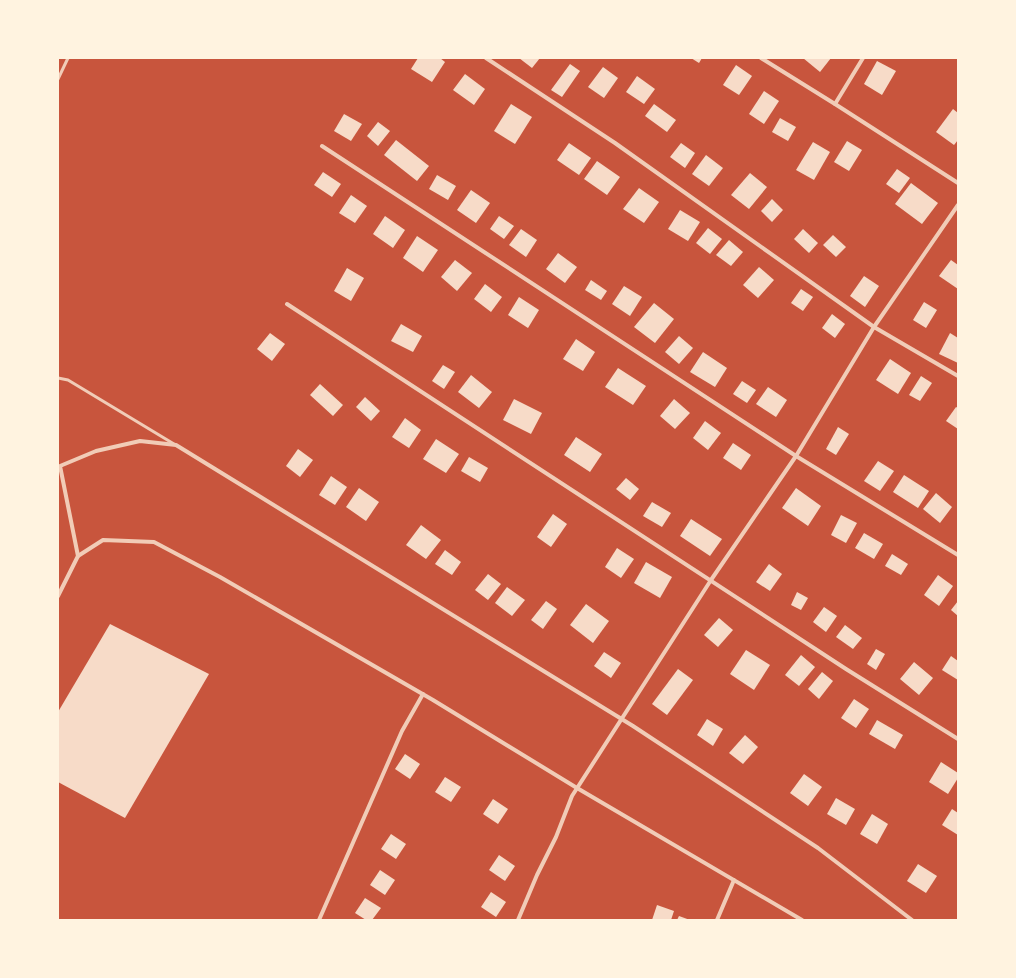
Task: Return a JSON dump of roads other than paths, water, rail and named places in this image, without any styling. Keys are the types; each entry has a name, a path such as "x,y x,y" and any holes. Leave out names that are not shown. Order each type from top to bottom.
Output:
{"street":[{"path":"486,58 615,143 874,326 958,376"},
{"path":"761,58 958,183"},
{"path":"835,104 862,58"},
{"path":"322,146 796,456 958,555"},
{"path":"518,920 537,875 556,837 572,796 711,580 796,456 874,326 958,205"},
{"path":"288,304 846,669 958,739"},
{"path":"78,556 59,466 96,451 140,441 176,445 622,719 818,848 912,920"},
{"path":"58,596 78,556 103,540 154,542 220,577 423,694 577,788 802,920"},
{"path":"319,920 402,731 423,694"},
{"path":"717,920 734,880"}],"lane":[{"path":"58,79 68,58"},
{"path":"58,378 68,380 176,445"}]}
